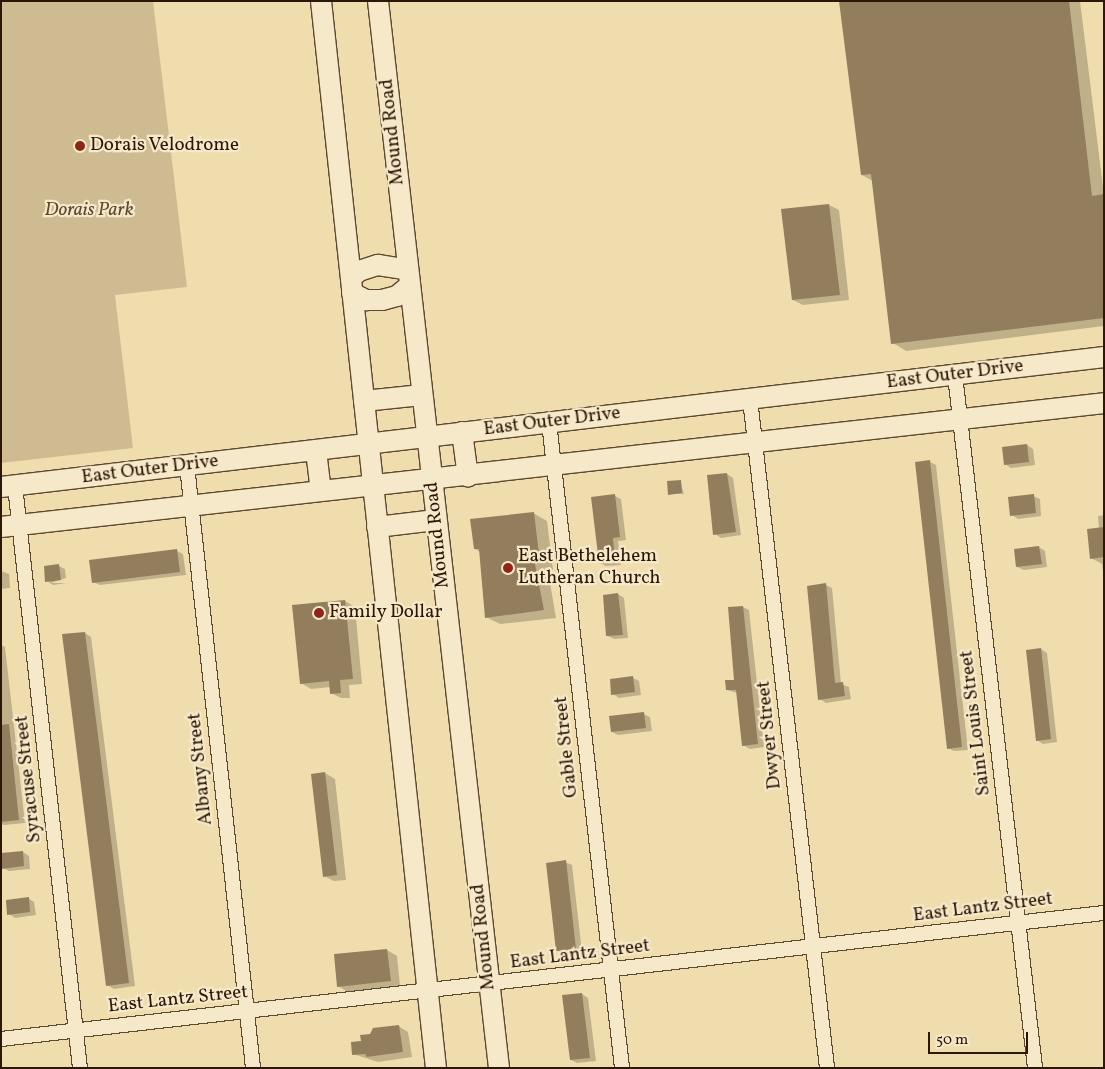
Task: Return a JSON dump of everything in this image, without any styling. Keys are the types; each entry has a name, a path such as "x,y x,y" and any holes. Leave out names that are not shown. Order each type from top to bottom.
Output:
{"main road":[{"path":"320,1 436,1068"},
{"name":"Mound Road","path":"378,1 498,1068"},
{"path":"378,265 409,278 397,296 382,300 366,300 351,285 359,271 378,265"},
{"name":"East Outer Drive","path":"8,486 1104,358"},
{"path":"364,401 422,395"},
{"path":"10,526 321,490 373,488 1104,403"},
{"path":"462,432 468,477"},
{"path":"316,451 321,490"},
{"path":"377,527 436,520"}],"street":[{"name":"Saint Louis Street","path":"955,375 1035,1068"},
{"name":"Dwyer Street","path":"750,399 826,1068"},
{"name":"Gable Street","path":"549,422 622,1068"},
{"name":"Albany Street","path":"188,466 253,1068"},
{"name":"Syracuse Street","path":"8,486 10,526 80,1068"},
{"name":"East Lantz Street","path":"1,1039 1104,913"}],"green space":[{"name":"Dorais Park","path":"1,1 153,1 187,287 115,295 133,448 1,463"}],"building":[{"path":"839,1 1069,1 1092,196 1104,194 1104,318 891,344 871,174 861,175"},
{"path":"829,204 840,295 792,300 781,209"},
{"path":"1027,444 1029,462 1004,465 1002,447"},
{"path":"930,460 962,747 947,749 915,462"},
{"path":"727,473 736,532 713,535 707,475"},
{"path":"681,480 682,493 668,495 667,481"},
{"path":"615,494 620,537 613,538 615,562 599,563 591,497"},
{"path":"1034,494 1036,513 1010,516 1008,497"},
{"name":"East Bethelehem Lutheran Church","path":"534,512 540,563 535,564 544,610 485,618 479,549 474,549 470,519"},
{"path":"1104,527 1104,557 1090,559 1087,529"},
{"path":"1039,546 1042,564 1016,567 1014,549"},
{"path":"177,549 180,572 92,583 89,560"},
{"path":"59,564 61,580 45,582 44,566"},
{"path":"826,583 835,683 843,682 845,696 818,700 807,586"},
{"path":"618,593 623,635 606,636 603,595"},
{"path":"345,600 353,679 340,680 341,693 330,694 329,681 300,684 292,605"},
{"path":"743,606 758,744 742,746 736,690 726,690 725,680 734,680 728,607"},
{"path":"85,632 129,983 106,986 62,634"},
{"path":"1041,648 1051,739 1036,741 1026,650"},
{"path":"633,676 635,692 611,695 610,679"},
{"path":"644,712 646,728 611,732 609,716"},
{"path":"9,724 19,820 1,822 1,725"},
{"path":"325,772 337,875 323,877 311,774"},
{"path":"23,851 24,866 1,869 1,853"},
{"path":"566,860 576,949 556,951 546,863"},
{"path":"29,897 30,912 7,915 6,900"},
{"path":"387,949 391,981 337,987 334,954"},
{"path":"582,993 590,1058 570,1060 562,995"},
{"path":"399,1025 403,1052 367,1057 365,1054 352,1055 351,1042 361,1041 360,1035 370,1034 373,1028"}],"place":[{"name":"Dorais Velodrome","path":"80,146"},
{"name":"East Bethelehem Lutheran Church","path":"508,568"},
{"name":"Family Dollar","path":"319,613"}]}
